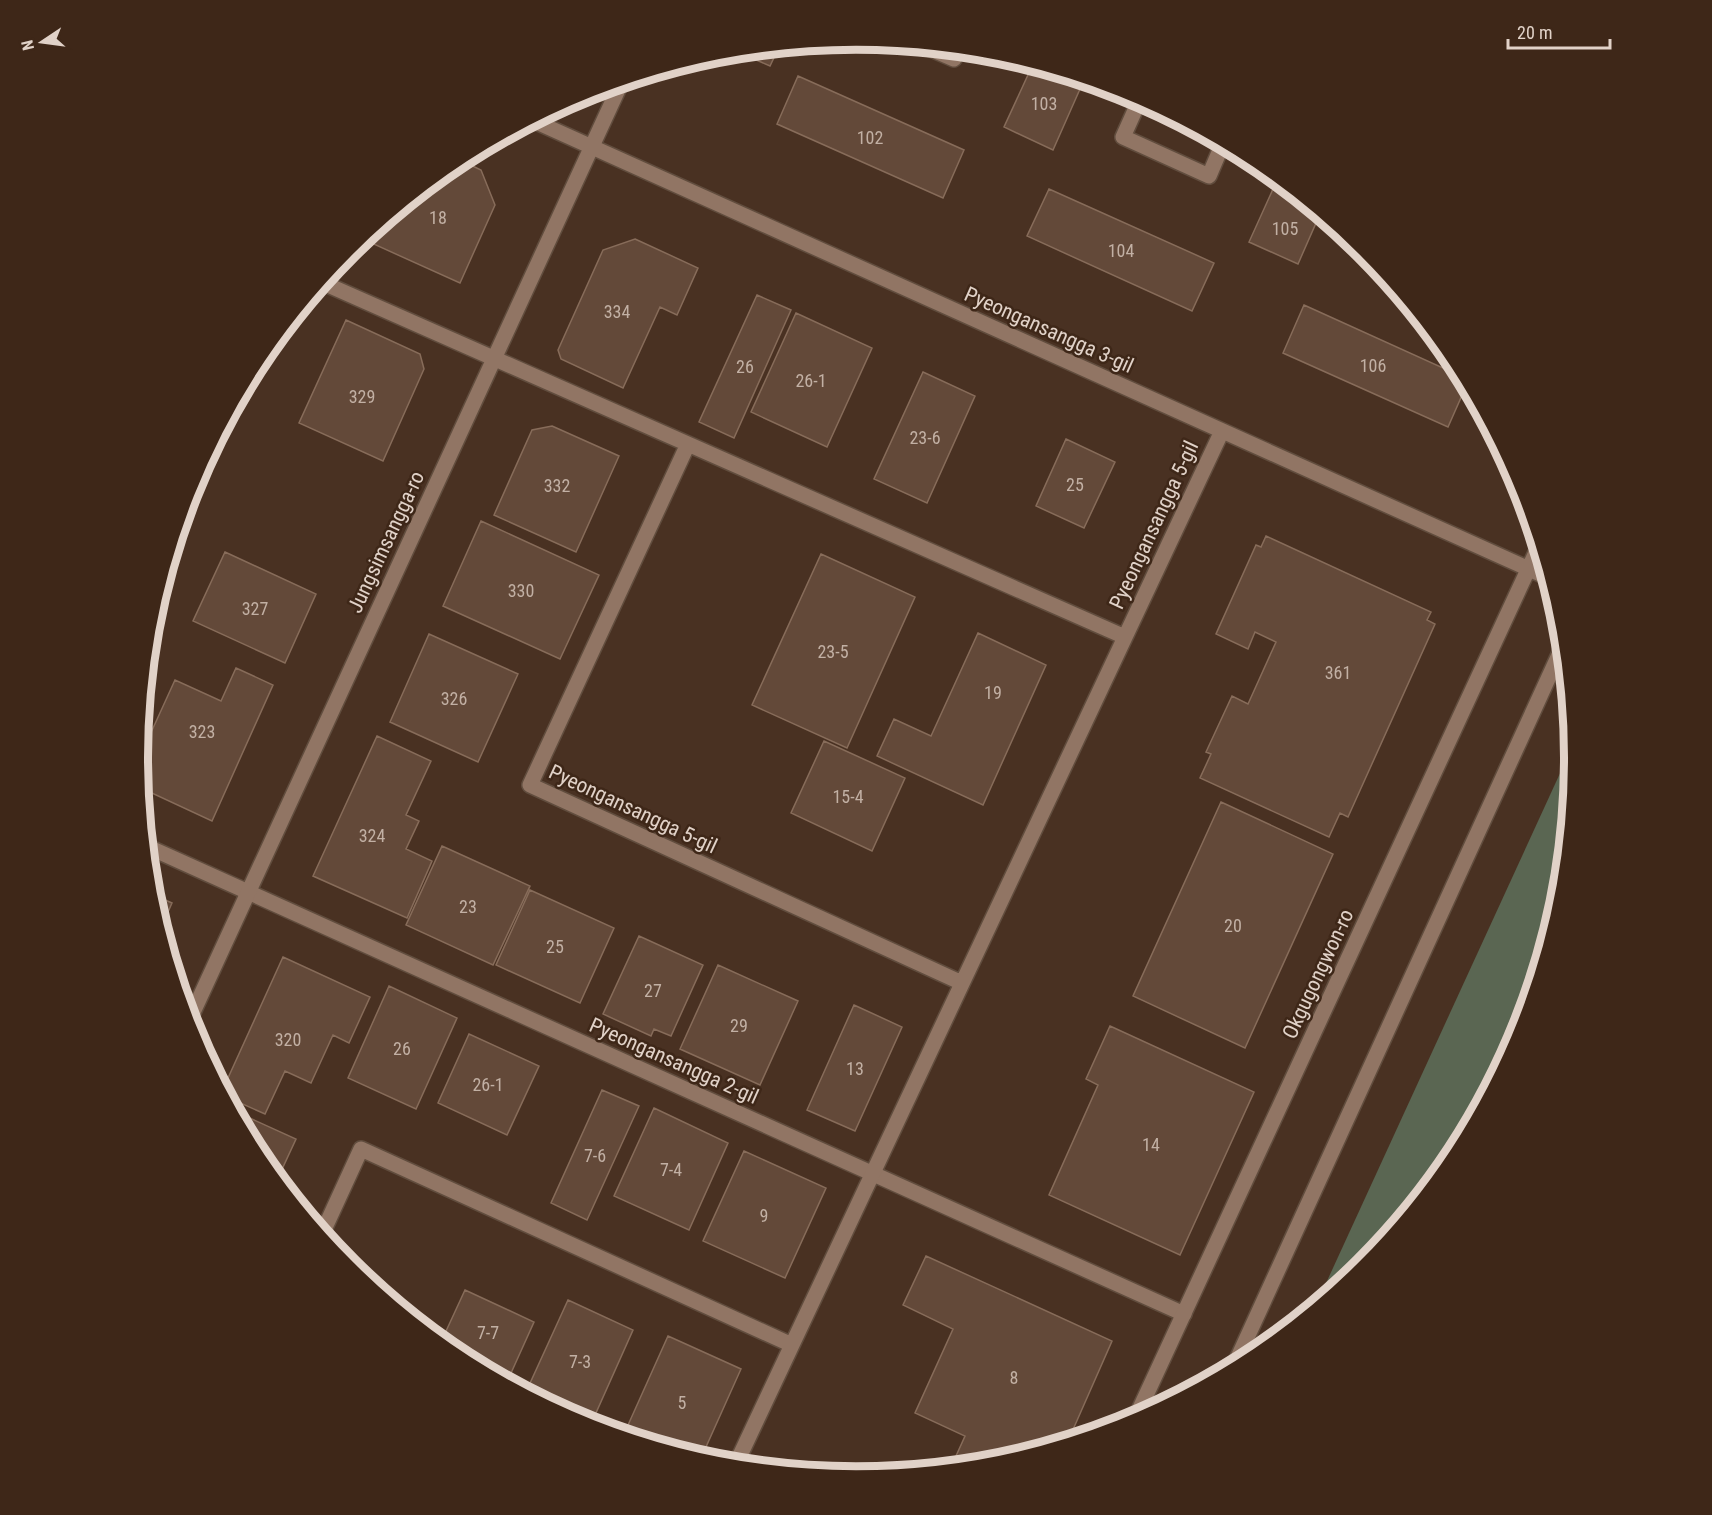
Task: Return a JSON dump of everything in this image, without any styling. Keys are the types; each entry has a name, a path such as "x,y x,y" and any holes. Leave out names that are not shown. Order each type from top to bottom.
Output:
{"street":[{"name":"Jungsimsangga-ro","path":"195,1008 617,91"},
{"path":"1136,107 1123,137 1209,176 1220,150"},
{"name":"Pyeongansangga 3-gil","path":"541,124 1540,574"},
{"name":"Pyeongansangga 5-gil","path":"329,286 1125,637"},
{"name":"Pyeongansangga 5-gil","path":"740,1455 1222,431"},
{"name":"Pyeongansangga 5-gil","path":"688,444 530,785 962,982"},
{"name":"Okgugongwon-ro","path":"1141,1405 1534,556"},
{"path":"1241,1351 1557,658"},
{"name":"Pyeongansangga 2-gil","path":"154,850 1184,1314"},
{"path":"326,1226 361,1149 792,1345"}],"green space":[{"path":"1564,765 1558,850 1540,941 1510,1028 1491,1071 1445,1151 1418,1189 1357,1258 1323,1290"}],"building":[{"path":"775,55 770,66 752,58"},
{"path":"1029,72 1081,86 1053,150 1004,127"},
{"path":"798,76 964,150 943,198 777,124"},
{"path":"470,165 481,170 495,205 460,283 370,243 425,196"},
{"path":"1274,187 1317,220 1298,264 1249,242"},
{"path":"1049,189 1214,263 1192,311 1027,236"},
{"path":"635,239 698,268 677,315 660,307 623,388 561,359 558,350 603,250"},
{"path":"757,295 791,310 734,438 699,422"},
{"path":"1304,305 1449,371 1463,394 1448,427 1283,353"},
{"path":"796,313 872,348 827,447 751,412"},
{"path":"346,320 420,354 424,369 383,461 299,423"},
{"path":"923,372 975,396 927,503 874,479"},
{"path":"552,426 619,456 576,552 494,515 532,430"},
{"path":"1066,439 1115,462 1084,528 1036,506"},
{"path":"481,521 599,575 560,659 443,606"},
{"path":"1266,536 1431,612 1427,620 1435,624 1348,817 1340,813 1329,837 1200,778 1211,754 1206,752 1232,696 1248,704 1276,642 1255,632 1248,649 1216,634 1256,545 1261,547"},
{"path":"225,552 316,594 285,663 193,621"},
{"path":"821,554 915,597 847,748 752,705"},
{"path":"978,633 1046,665 983,805 877,756 894,719 931,736"},
{"path":"429,634 518,674 478,762 390,722"},
{"path":"236,668 273,685 212,821 149,792 149,737 175,680 221,701"},
{"path":"377,736 431,761 406,815 419,821 406,849 432,861 407,918 313,876"},
{"path":"824,741 905,778 872,851 791,813"},
{"path":"1221,802 1333,854 1245,1048 1133,996"},
{"path":"442,846 530,886 493,965 406,925"},
{"path":"530,890 614,928 580,1003 496,965"},
{"path":"163,899 172,903 166,916"},
{"path":"639,936 703,965 671,1036 654,1029 651,1036 603,1014"},
{"path":"283,957 370,997 349,1043 333,1035 311,1083 285,1071 265,1114 237,1102 227,1081"},
{"path":"718,965 798,1001 760,1085 680,1049"},
{"path":"389,986 457,1018 416,1109 348,1078"},
{"path":"854,1005 902,1027 855,1131 807,1110"},
{"path":"1110,1026 1254,1092 1180,1255 1049,1195 1098,1085 1086,1079"},
{"path":"469,1034 539,1066 507,1135 438,1103"},
{"path":"602,1090 639,1106 587,1220 551,1203"},
{"path":"654,1108 728,1143 689,1230 614,1196"},
{"path":"246,1116 296,1139 281,1171"},
{"path":"744,1151 826,1188 785,1278 703,1241"},
{"path":"926,1256 1112,1341 1072,1431 994,1452 955,1458 965,1436 915,1413 953,1329 903,1305"},
{"path":"465,1290 534,1322 510,1375 445,1333"},
{"path":"568,1300 633,1330 595,1416 529,1385"},
{"path":"668,1336 741,1369 705,1449 627,1428"}]}
